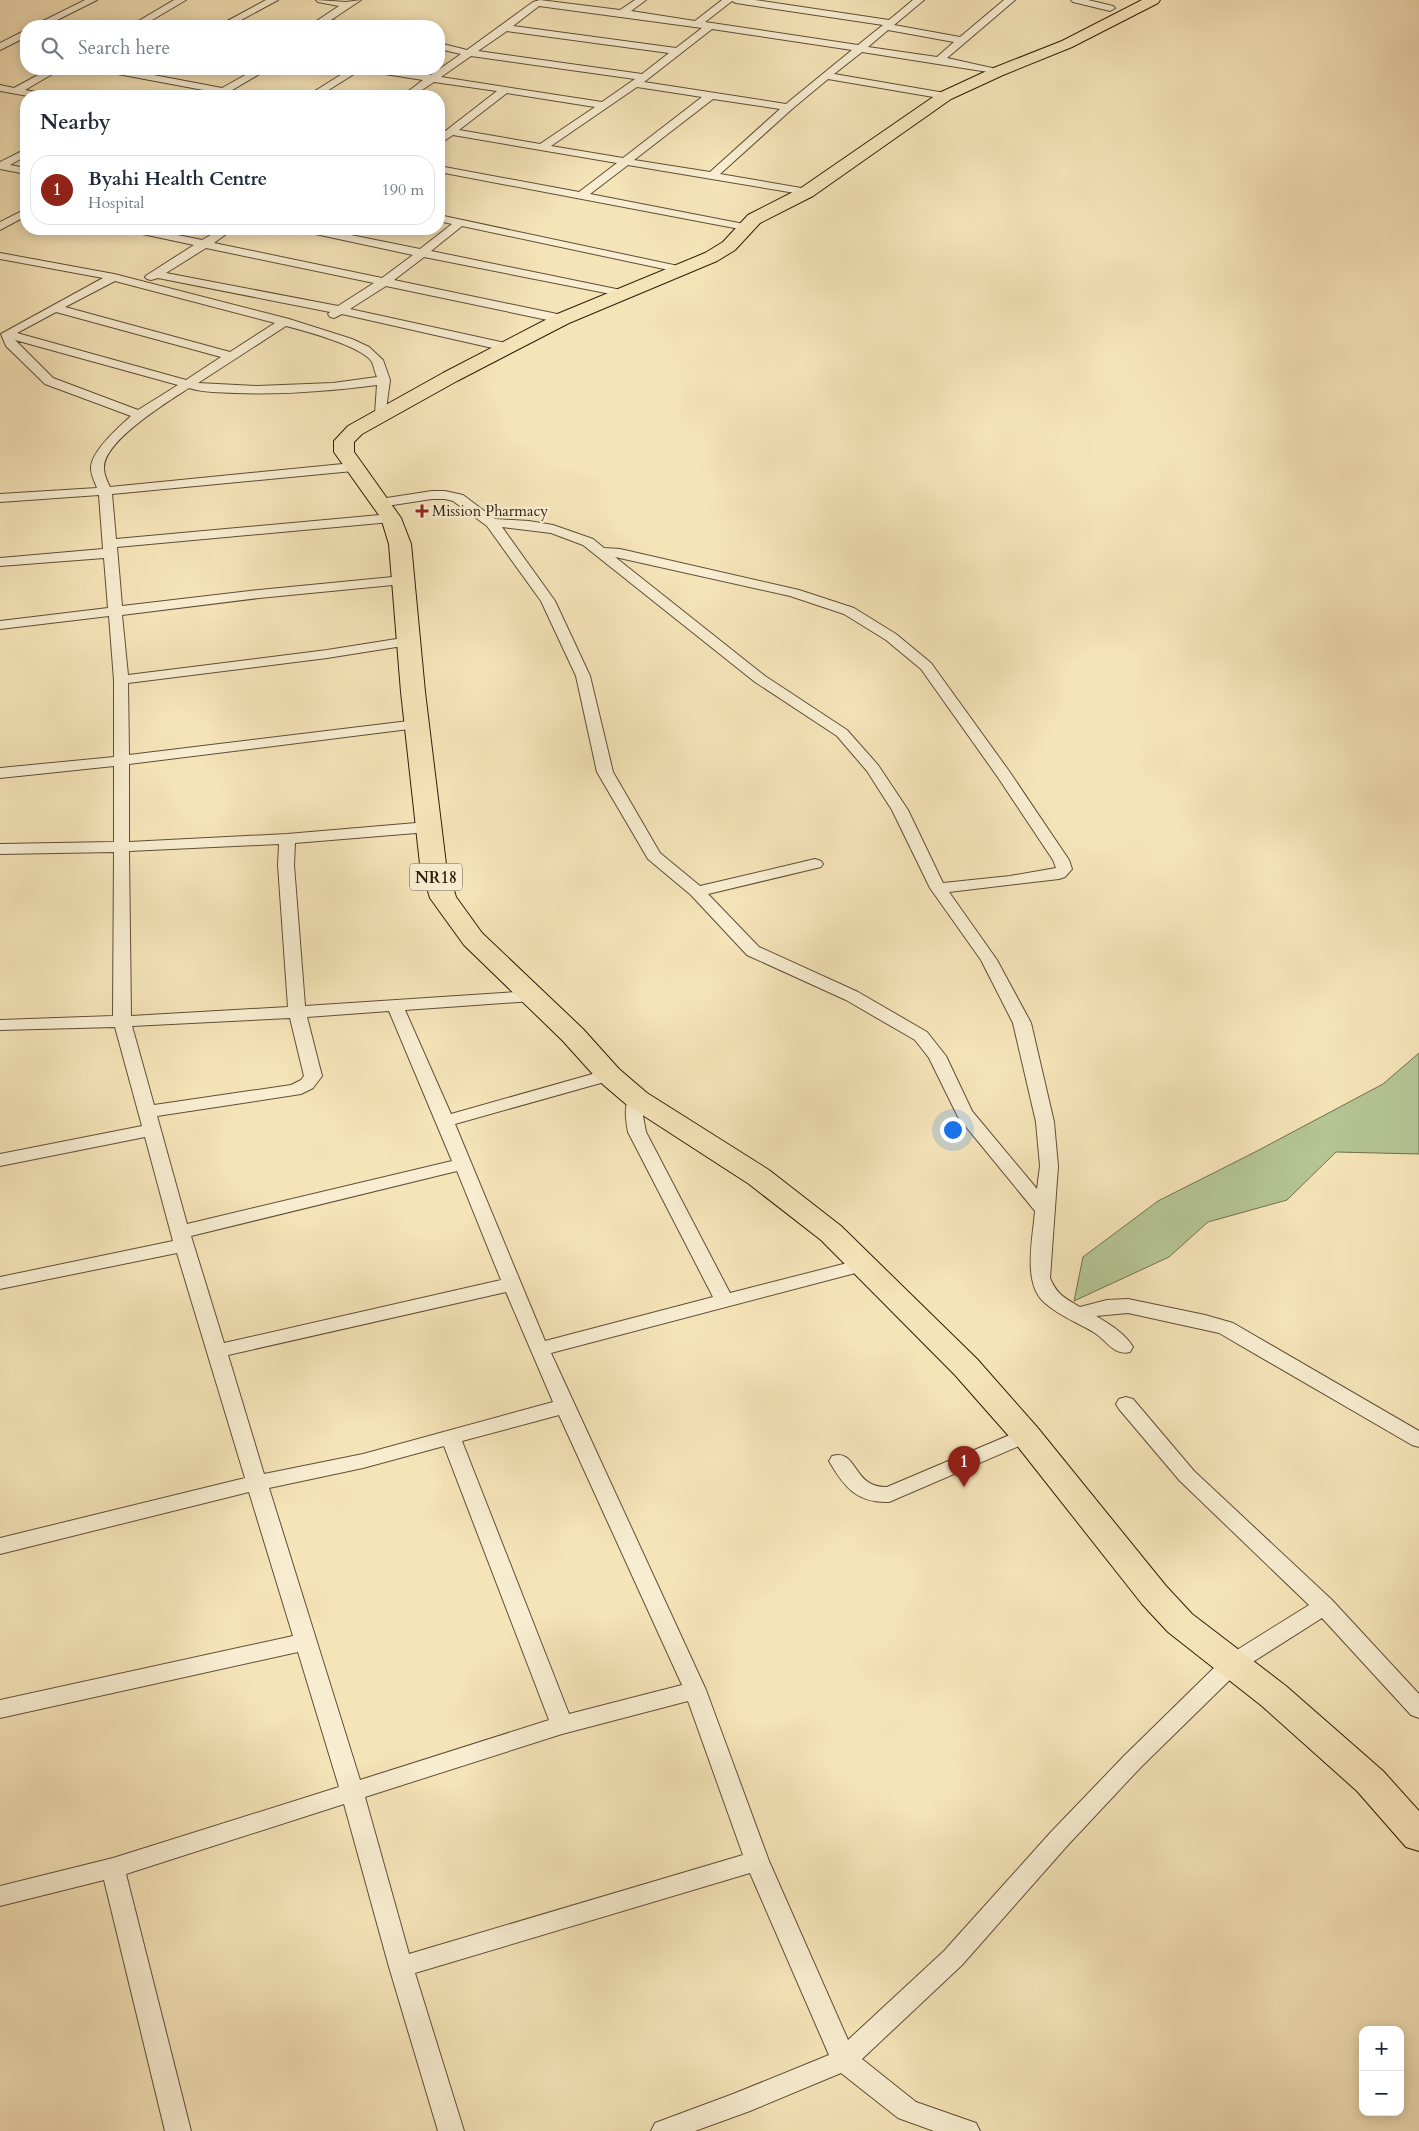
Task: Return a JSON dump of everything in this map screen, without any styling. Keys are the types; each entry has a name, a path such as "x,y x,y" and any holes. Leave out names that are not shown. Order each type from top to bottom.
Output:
{"main road":[{"name":"NR18","path":"1153,0 1067,44 997,72 945,96 807,192 754,219 744,227 729,246 711,257 683,270 621,293 562,319 506,347 355,430 344,441 344,452 385,510 400,544 402,580 433,864 443,898 474,939 573,1034 609,1075 637,1099 759,1177 831,1233 966,1367 1026,1435 1154,1596 1180,1623 1274,1696 1370,1781 1419,1836"}],"street":[{"path":"50,20 92,0"},
{"path":"146,20 181,0"},
{"path":"234,20 272,0"},
{"path":"321,0 352,2"},
{"path":"622,13 641,0"},
{"path":"697,24 728,0"},
{"path":"736,0 890,25 963,41"},
{"path":"712,176 788,107 861,50 919,0"},
{"path":"939,60 1010,0"},
{"path":"1076,0 1110,8"},
{"path":"324,20 352,2"},
{"path":"445,70 540,3 622,13 861,50 939,60 997,72"},
{"path":"542,147 639,81 710,26"},
{"path":"504,28 677,51"},
{"path":"0,47 20,36"},
{"path":"445,47 639,81 710,96 788,107"},
{"path":"15,91 45,75"},
{"path":"139,75 219,90"},
{"path":"226,90 252,75"},
{"path":"322,90 347,75"},
{"path":"413,75 604,105"},
{"path":"415,90 437,75"},
{"path":"828,76 945,96"},
{"path":"0,88 20,92"},
{"path":"445,136 504,90"},
{"path":"581,196 710,96"},
{"path":"451,132 807,192"},
{"path":"0,166 20,155"},
{"path":"0,166 20,170"},
{"path":"445,170 744,227"},
{"path":"0,228 20,216"},
{"path":"445,219 683,270"},
{"path":"445,235 461,222"},
{"path":"164,235 562,319"},
{"path":"140,284 218,235"},
{"path":"335,235 621,293"},
{"path":"310,329 384,282 445,235"},
{"path":"0,256 114,277 310,329 365,350 377,360 384,380 381,414"},
{"path":"156,274 340,310 506,347"},
{"path":"7,334 114,277"},
{"path":"183,296 196,282"},
{"path":"55,308 231,356"},
{"path":"285,322 139,415 100,458 97,467 105,491 108,548 116,610 120,680 122,1022 182,1238 352,1793 401,1967 451,2131"},
{"path":"7,334 186,385 215,390 333,387 384,380"},
{"path":"7,334 10,343 48,381 139,415"},
{"path":"0,498 105,491 353,467"},
{"path":"0,562 385,510 432,495 458,498 492,523 548,601 583,676 605,772 654,856 697,892 753,951 852,996 921,1036 936,1056 955,1091 964,1113 1044,1210"},
{"path":"492,523 522,523 570,534 588,542 760,679 842,733 873,768 900,810 938,888 989,960 1022,1023 1045,1122 1049,1166 1040,1278 1046,1292 1052,1299 1104,1330 1123,1347"},
{"path":"601,552 629,554 754,582 794,593 848,612 891,637 926,666 1004,774 1061,860 1064,868 1059,874 938,888"},
{"path":"0,626 116,610 402,580"},
{"path":"120,680 327,654 409,641"},
{"path":"0,772 120,761 417,724"},
{"path":"0,849 121,847 287,839 428,827"},
{"path":"147,1112 295,1090 307,1084 313,1076 297,1012 286,865 287,839"},
{"path":"697,892 815,864"},
{"path":"0,1025 122,1022 532,996"},
{"path":"395,1006 445,1121 539,1349 694,1690 757,1861 844,2060 907,2110 967,2131"},
{"path":"445,1121 609,1075"},
{"path":"637,1099 634,1116 637,1132 724,1300"},
{"path":"0,1160 152,1130"},
{"path":"0,1283 182,1238 463,1164"},
{"path":"539,1349 863,1265"},
{"path":"217,1351 511,1284"},
{"path":"1079,1314 1107,1307 1128,1306 1226,1328 1419,1440"},
{"path":"1126,1404 1187,1476 1324,1606 1419,1709"},
{"path":"0,1546 257,1483 362,1461 564,1406"},
{"path":"839,1461 864,1492 875,1496 889,1494 1026,1435"},
{"path":"451,1438 562,1725"},
{"path":"664,2131 741,2103 844,2060 953,1958 1112,1783 1232,1664 1324,1606"},
{"path":"0,1709 305,1642"},
{"path":"0,1896 113,1868 562,1725 694,1690"},
{"path":"401,1967 757,1861"},
{"path":"113,1868 178,2131"}],"green space":[{"path":"1419,1053 1419,1154 1336,1152 1287,1200 1208,1222 1169,1257 1074,1301 1083,1257 1158,1201 1383,1084"}],"place":[{"name":"Mission Pharmacy","path":"422,511"},
{"name":"Byahi Health Centre","path":"964,1487"}]}
